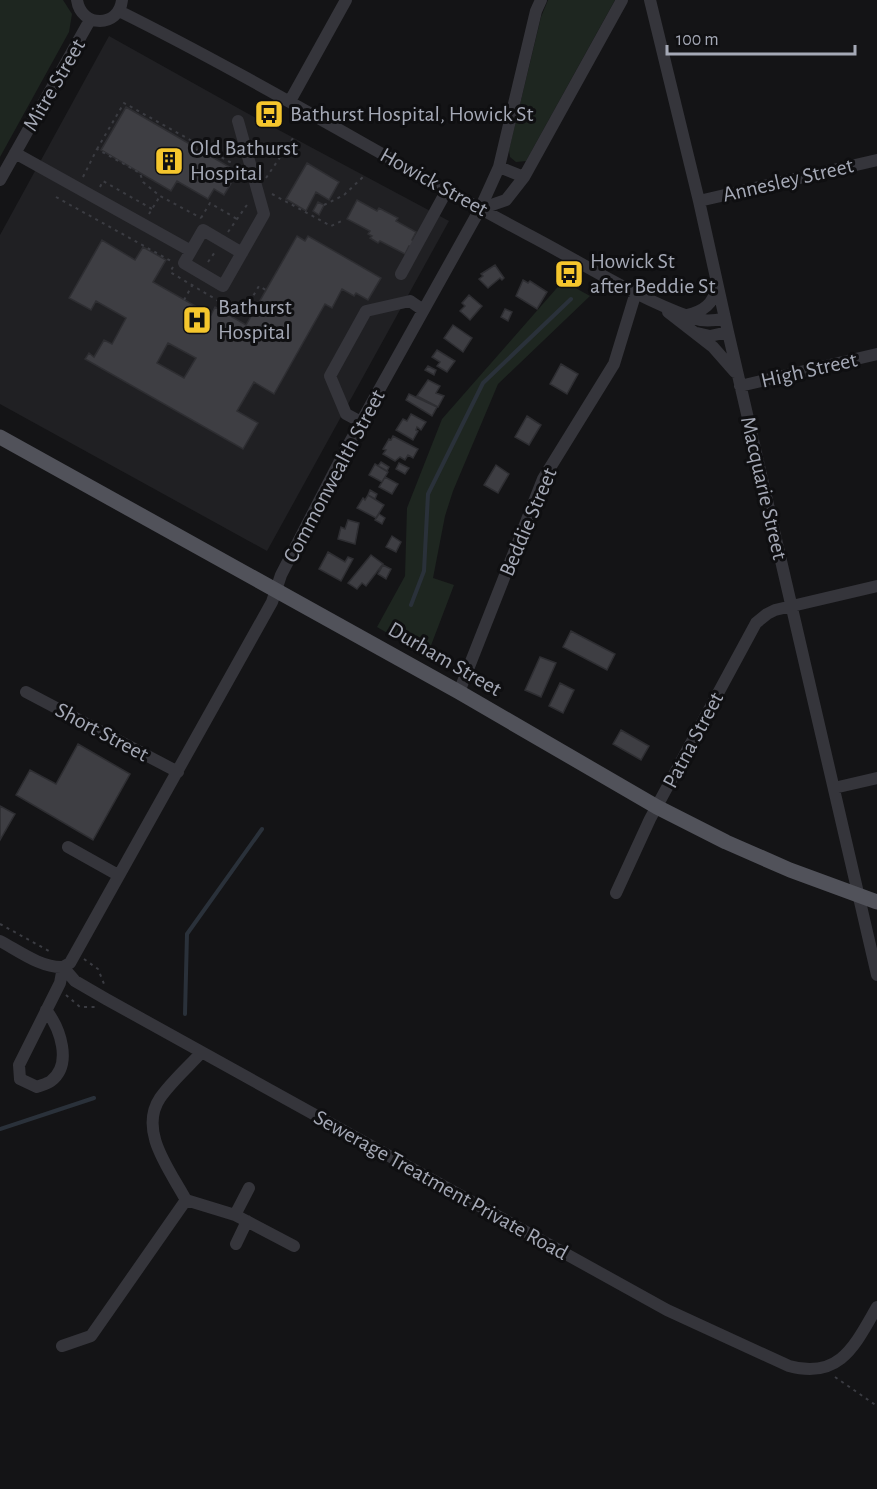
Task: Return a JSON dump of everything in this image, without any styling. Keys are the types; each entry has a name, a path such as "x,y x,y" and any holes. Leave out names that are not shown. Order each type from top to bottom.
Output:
{"main road":[{"name":"Durham Street","path":"0,437 459,692 657,807 737,847 790,870 877,902"}],"street":[{"path":"77,0 83,15 99,22 107,21 121,6"},
{"path":"290,101 346,0"},
{"name":"Commonwealth Street","path":"46,1010 56,1023 63,1055 60,1069 50,1082 37,1087 21,1079 19,1065 69,961 178,772 272,602 281,575 361,422 480,209 499,167 536,11 541,0"},
{"path":"480,209 506,200 524,177 622,0"},
{"name":"Macquarie Street","path":"650,0 699,201 877,975"},
{"name":"Howick Street","path":"121,6 480,209 655,302 703,320 725,318"},
{"name":"Mitre Street","path":"0,180 90,20"},
{"path":"238,121 263,188 264,214 242,253 223,286 184,263 203,230 242,253"},
{"path":"15,153 191,251"},
{"name":"Annesley Street","path":"699,201 877,160"},
{"path":"499,167 524,177"},
{"path":"401,274 447,190"},
{"path":"686,315 699,312 709,306 718,286"},
{"name":"Beddie Street","path":"459,692 543,479 614,364 636,292"},
{"path":"361,422 346,414 330,376 366,311 410,302 423,310"},
{"name":"Howick Street","path":"655,302 722,356 740,382"},
{"path":"696,333 710,336 728,332"},
{"name":"High Street","path":"740,382 877,354"},
{"name":"Patna Street","path":"616,893 657,807 753,628 767,614 791,606 877,586"},
{"name":"Short Street","path":"26,692 178,772"},
{"path":"834,788 877,778"},
{"path":"68,847 118,875"},
{"path":"0,941 54,968 69,961"},
{"name":"Sewerage Treatment Private Road","path":"69,961 75,981 201,1053 667,1310 789,1366 801,1369 823,1369 833,1365 854,1345 877,1307"},
{"path":"201,1053 160,1098 152,1116 152,1130 160,1153 186,1200 235,1215 294,1246"},
{"path":"235,1215 249,1188"},
{"path":"62,1346 91,1336 186,1200"},
{"path":"236,1244 247,1221"}],"path":[{"path":"80,182 124,103 246,171"},
{"path":"184,300 222,241 263,188 266,178 292,138"},
{"path":"97,150 140,173 143,182 160,196 201,218"},
{"path":"324,205 344,195 364,176"},
{"path":"263,188 266,178"},
{"path":"270,193 330,226 344,220"},
{"path":"56,197 176,263"},
{"path":"259,286 266,290"},
{"path":"0,924 69,961 98,969 104,979 106,999 97,1007 80,1007 62,992 60,983"},
{"path":"840,1380 877,1406"}],"shaded area":[{"path":"0,0 63,0 72,14 69,32 0,157"},
{"path":"548,0 615,0 526,161 516,162 510,157 509,150 541,17"},
{"name":"Bathurst Hospital","path":"109,36 449,221 267,551 0,404 0,235"},
{"path":"563,281 590,296 498,384 453,491 445,516 433,578 454,585 427,656 377,627 405,576 407,508 442,419"}],"building":[{"name":"Old Bathurst Hospital","path":"126,107 238,172 224,195 214,189 208,199 177,181 171,191 101,150"},
{"path":"307,163 339,182 329,200 316,192 306,211 286,199"},
{"path":"357,200 377,211 379,208 398,218 396,221 416,232 412,240 420,245 417,250 409,246 405,254 380,241 378,243 370,238 372,236 368,234 370,231 347,219"},
{"path":"318,202 324,205 319,215 313,211"},
{"path":"297,236 305,241 308,236 381,278 368,300 342,289 332,308 325,304 274,394 254,382 237,411 258,423 243,449 85,359 89,353 94,357 104,340 112,344 126,318 96,301 91,310 69,298 102,240 135,260 143,247 166,260 153,282 211,315 215,307 246,325","holes":["168,343 196,358 184,378 157,363"]},
{"path":"495,265 504,278 502,280 500,278 488,288 479,279 483,276 481,274"},
{"path":"523,280 528,283 530,281 547,292 537,309 516,296"},
{"path":"469,295 482,306 470,320 460,311 465,306 462,303"},
{"path":"505,309 512,312 508,321 501,317"},
{"path":"453,325 472,338 463,352 444,338"},
{"path":"437,350 455,361 447,372 437,366 440,362 432,357"},
{"path":"561,364 578,374 567,394 550,384"},
{"path":"428,366 436,370 434,375 425,370"},
{"path":"428,380 440,386 436,393 444,396 438,407 417,396"},
{"path":"409,394 437,407 432,416 406,400"},
{"path":"411,414 426,422 421,430 417,427 418,431 413,440 396,430 403,419 407,421"},
{"path":"527,416 541,425 529,445 515,437"},
{"path":"393,436 418,449 413,458 408,455 405,460 400,457 395,461 383,454 386,450 383,449"},
{"path":"381,462 389,467 387,471 378,466"},
{"path":"399,463 409,468 405,474 396,469"},
{"path":"375,464 388,472 382,482 369,475"},
{"path":"496,465 509,474 498,493 484,485"},
{"path":"385,477 398,484 392,494 379,487"},
{"path":"370,490 377,494 375,499 368,495"},
{"path":"368,495 384,505 376,518 357,508 363,498 365,500"},
{"path":"379,514 385,518 382,524 375,520"},
{"path":"348,520 359,523 355,544 338,539 341,527 345,529"},
{"path":"392,536 401,542 396,552 386,547"},
{"path":"328,552 345,562 348,557 353,559 341,581 319,569"},
{"path":"371,555 383,564 366,586 362,583 357,589 348,583"},
{"path":"383,565 391,569 386,579 378,574"},
{"path":"571,631 615,654 607,670 563,647"},
{"path":"540,657 556,663 541,697 525,690"},
{"path":"560,683 574,690 563,713 549,706"},
{"path":"621,730 649,746 641,760 613,744"},
{"path":"78,744 130,774 93,840 16,795 30,770 56,784"},
{"path":"0,806 15,814 0,840"}],"waterway":[{"path":"411,605 424,571 428,494 483,383 571,299"},
{"path":"185,1014 187,934 262,829"},
{"path":"0,1129 94,1098"}],"place":[{"name":"Bathurst Hospital, Howick St","path":"269,114"},
{"name":"Old Bathurst Hospital","path":"169,161"},
{"name":"Howick St after Beddie St","path":"569,274"},
{"name":"Bathurst Hospital","path":"197,320"}]}
